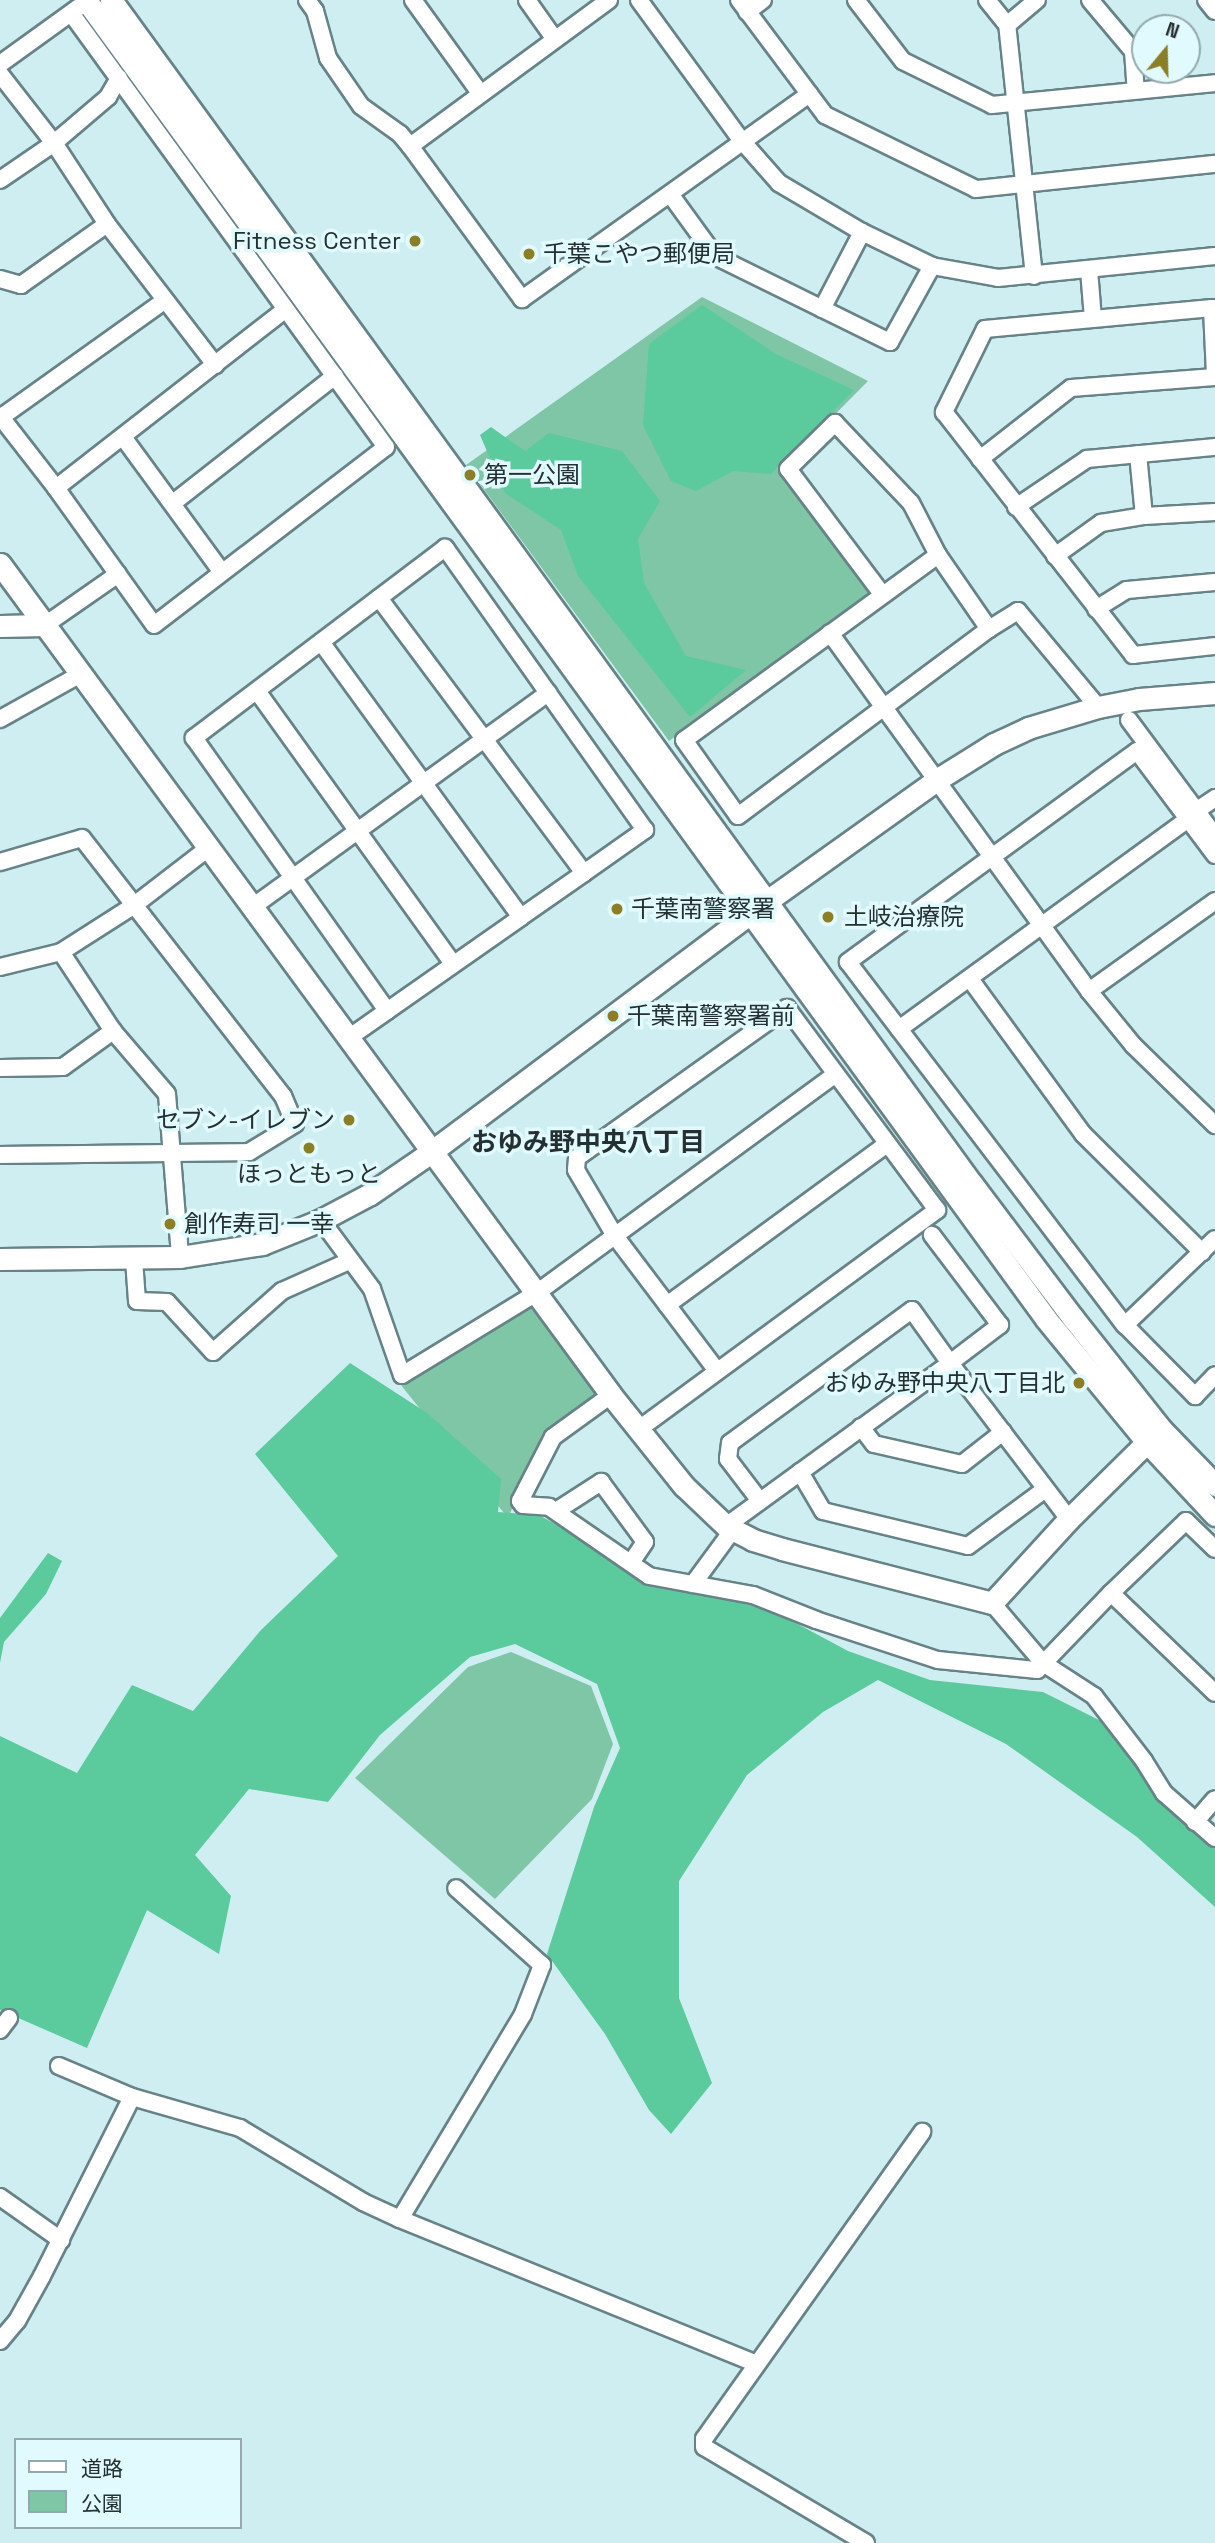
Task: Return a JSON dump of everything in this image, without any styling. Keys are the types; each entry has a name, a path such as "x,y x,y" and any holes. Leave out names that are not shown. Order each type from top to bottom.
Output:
{"street":[{"path":"111,0 758,907 1046,1319 1147,1443 1215,1515"},
{"path":"307,0 315,11 328,58 361,106 400,134 522,299 809,94"},
{"path":"413,0 480,93"},
{"path":"527,0 554,38"},
{"path":"410,146 609,0"},
{"path":"639,0 742,141 779,183 862,232 932,266 998,278 1215,256"},
{"path":"763,0 743,6 825,115 976,189 1215,164"},
{"path":"856,0 903,61 992,105 1215,83"},
{"path":"987,0 1007,25 1034,276"},
{"path":"1007,25 1037,0"},
{"path":"1090,0 1133,51 1136,90"},
{"path":"1206,0 1215,11"},
{"path":"81,5 758,907 1073,1318 1161,1429 1215,1485"},
{"path":"0,64 81,5"},
{"path":"81,5 119,79 386,447 154,625 56,488 0,417 164,302"},
{"path":"0,74 54,143 107,225 215,365"},
{"path":"0,180 54,143 108,97 119,79"},
{"path":"670,194 715,256 890,342 932,266"},
{"path":"0,279 22,285 107,225"},
{"path":"822,309 862,232"},
{"path":"1089,270 1093,319"},
{"path":"980,459 1071,388 1215,376 1212,308 985,329 944,412 980,459 1016,506 1096,609 1133,655 1215,646"},
{"path":"56,488 286,309"},
{"path":"173,503 335,376"},
{"path":"882,594 788,468 835,423 911,503 938,555 989,629"},
{"path":"123,437 221,571"},
{"path":"1016,506 1087,459 1215,447"},
{"path":"1138,454 1143,516"},
{"path":"1055,556 1101,523 1143,516 1215,512"},
{"path":"347,1039 645,830 445,548 194,738 387,1010"},
{"path":"938,555 684,740 738,816 989,629 1018,611 1098,707"},
{"path":"0,564 347,1039 538,1292 611,1395 684,1486 729,1528 782,1549 992,1604 1043,1663 1094,1696 1144,1761 1164,1793 1215,1838"},
{"path":"0,626 45,625 118,575"},
{"path":"1096,609 1128,590 1215,582"},
{"path":"379,598 584,873"},
{"path":"830,633 1089,991 1133,1045 1215,1125"},
{"path":"321,642 521,917"},
{"path":"0,719 81,674"},
{"path":"257,691 453,964"},
{"path":"251,908 548,693"},
{"path":"0,1259 134,1260 180,1257 262,1244 321,1220 369,1194 431,1152 758,907 938,779 994,744 1028,728 1098,707 1139,699 1215,693"},
{"path":"1129,720 1215,855"},
{"path":"1215,836 1192,815 1137,751 848,962 1125,1325 1195,1396 1215,1375"},
{"path":"899,1029 1215,798"},
{"path":"0,862 82,838 283,1096 295,1124 248,1152 0,1155"},
{"path":"0,967 61,952 133,906 207,849"},
{"path":"1089,991 1215,901"},
{"path":"61,952 113,1031 167,1094 180,1257"},
{"path":"970,979 1083,1135 1202,1252"},
{"path":"639,1429 937,1210 787,1008 577,1158 576,1170 615,1237 717,1371"},
{"path":"0,1068 63,1067 113,1031"},
{"path":"321,1220 372,1289 402,1376 538,1292 835,1075"},
{"path":"667,1305 887,1144"},
{"path":"693,1584 729,1528 760,1500 1000,1325 932,1235"},
{"path":"1125,1325 1215,1239"},
{"path":"134,1260 137,1301 167,1302 213,1352 282,1291 349,1261"},
{"path":"760,1500 728,1459 730,1443 912,1310 1044,1490 1069,1519"},
{"path":"611,1395 553,1437 520,1501 523,1505 555,1511 649,1576 753,1595 816,1620 938,1660 1037,1670 1111,1593 1186,1521 1215,1549"},
{"path":"861,1427 874,1444 962,1464 1003,1432"},
{"path":"992,1604 1069,1519 1147,1443"},
{"path":"800,1472 822,1511 968,1546 1044,1490"},
{"path":"555,1511 601,1482 645,1542 631,1563"},
{"path":"1111,1593 1215,1693"},
{"path":"1195,1822 1215,1799"},
{"path":"400,2219 523,2014 542,1965 456,1888"},
{"path":"59,2066 132,2097 240,2128 363,2202 400,2219 757,2364"},
{"path":"0,2340 17,2321 61,2241 132,2097"},
{"path":"866,2543 704,2447 704,2439 922,2132"},
{"path":"0,2197 61,2241"}],"green space":[{"path":"702,297 868,381 781,469 873,593 669,741 466,465"},
{"path":"702,305 776,354 854,390 771,474 733,471 696,491 671,481 643,425 649,344"},
{"path":"491,427 525,451 549,433 622,451 660,501 638,539 644,583 686,656 746,670 690,717 578,576 561,530 505,493 480,435"},
{"path":"532,1302 600,1396 544,1436 508,1518 400,1384"},
{"path":"350,1363 427,1413 501,1479 498,1512 539,1515 585,1541 638,1579 736,1601 779,1614 848,1651 930,1680 1043,1692 1117,1729 1215,1840 1215,1907 1137,1837 1006,1744 878,1680 823,1712 747,1775 679,1881 679,1998 712,2083 671,2134 649,2110 605,2034 547,1954 594,1807 620,1748 597,1684 515,1644 470,1657 380,1735 328,1802 249,1789 195,1855 231,1896 219,1954 147,1910 87,2048 0,2010 0,1736 77,1773 132,1685 193,1711 261,1630 338,1556 255,1454"},
{"path":"48,1553 62,1561 46,1594 4,1642 0,1663 0,1618"},
{"path":"511,1652 591,1686 613,1744 592,1799 495,1899 355,1778 468,1667"}],"place":[{"name":"Fitness Center","path":"415,241"},
{"name":"千葉こやつ郵便局","path":"529,254"},
{"name":"第一公園","path":"470,475"},
{"name":"千葉南警察署","path":"617,909"},
{"name":"土岐治療院","path":"828,917"},
{"name":"千葉南警察署前","path":"613,1016"},
{"name":"セブン-イレブン","path":"349,1120"},
{"name":"ほっともっと","path":"309,1148"},
{"name":"創作寿司 一幸","path":"170,1224"},
{"name":"おゆみ野中央八丁目北","path":"1079,1383"}],"district":[{"name":"おゆみ野中央八丁目","path":"588,1143"}]}
